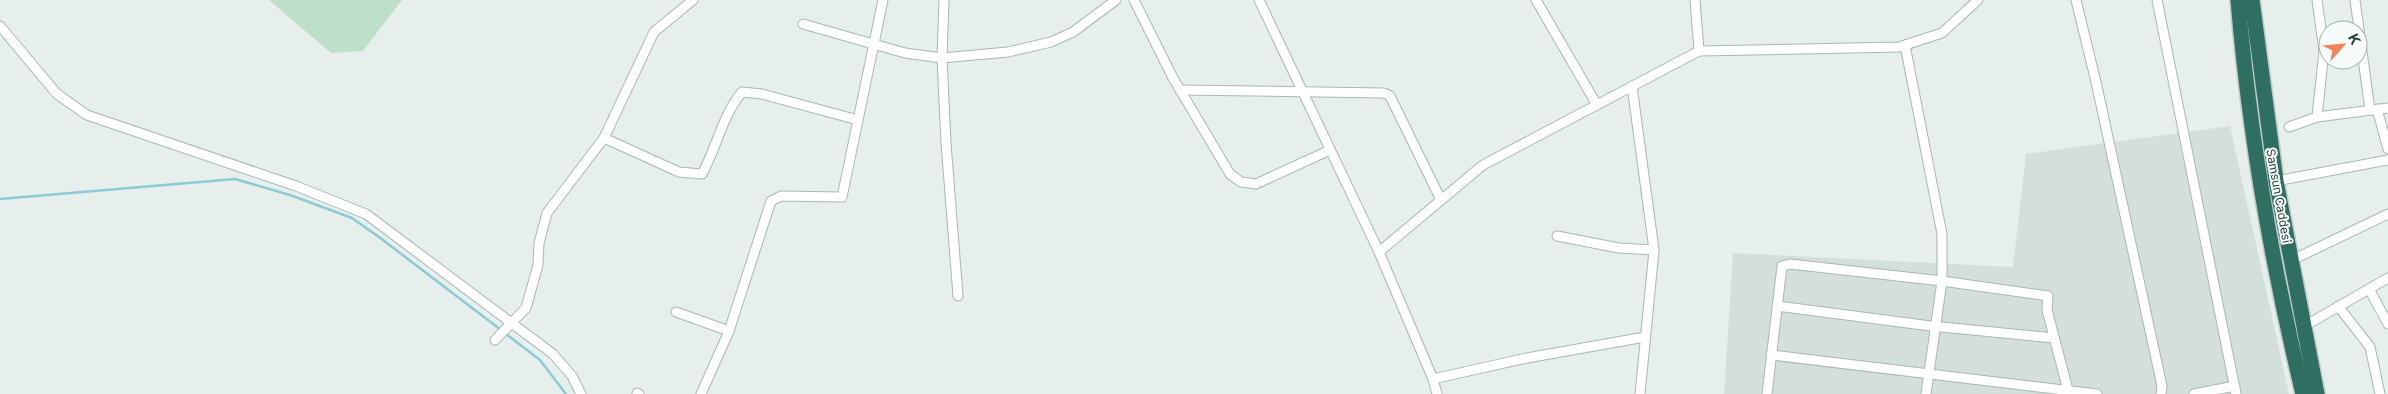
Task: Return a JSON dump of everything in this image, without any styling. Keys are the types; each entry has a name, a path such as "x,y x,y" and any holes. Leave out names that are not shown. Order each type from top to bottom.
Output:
{"highway":[{"name":"Samsun Caddesi","path":"2238,0 2260,184 2296,330 2317,394"},
{"name":"Samsun Caddesi","path":"2252,0 2276,182 2290,261 2303,394"},
{"path":"2295,394 2287,359 2296,330 2313,339 2326,394"}],"street":[{"path":"496,340 526,308 538,265 539,243 547,213 604,138 654,32 693,0"},
{"path":"701,394 730,331 771,201 780,196 842,197 883,0"},
{"path":"944,0 942,58 946,142 958,296"},
{"path":"803,24 905,53 942,58 1008,52 1051,42 1073,32 1116,0"},
{"path":"1134,0 1180,90 1230,174 1241,182 1256,184 1330,150"},
{"path":"1259,0 1379,252 1433,378 1437,394"},
{"path":"1536,0 1597,105"},
{"path":"1695,0 1699,50"},
{"path":"1379,252 1483,165 1699,50 1899,47 1942,33 1978,0"},
{"path":"2076,0 2096,82 2162,386 2161,394"},
{"path":"2157,0 2236,390 2194,394"},
{"path":"2317,0 2324,51 2317,117"},
{"path":"2356,0 2374,110 2388,149"},
{"path":"0,26 57,94 87,115 354,208 378,222 563,364 572,376 581,394"},
{"path":"1905,45 1942,234 1942,281 1926,394"},
{"path":"1632,86 1654,250 1637,394"},
{"path":"1180,90 1384,93 1390,96 1441,200"},
{"path":"604,138 679,172 702,174 711,157 730,106 742,92 762,94 858,120"},
{"path":"2289,127 2317,117 2388,108"},
{"path":"2276,182 2388,160"},
{"path":"2290,261 2388,214"},
{"path":"1557,236 1619,248 1654,250"},
{"path":"1767,394 1782,266 1790,264 1942,281 2048,296 2047,310 2069,392"},
{"path":"2296,330 2388,278"},
{"path":"2369,289 2388,324"},
{"path":"1777,306 1936,326 2054,338"},
{"path":"2338,306 2370,347 2380,394"},
{"path":"676,312 730,331"},
{"path":"1433,378 1645,336"},
{"path":"1771,356 2097,394"}],"shaded area":[{"path":"2230,126 2289,394 1724,394 1733,253 2013,267 2026,154"}],"green space":[{"path":"269,0 402,0 363,51 331,53"}],"waterway":[{"path":"0,199 235,179 290,195 352,218 501,330"},
{"path":"506,334 540,360 566,394"}]}
